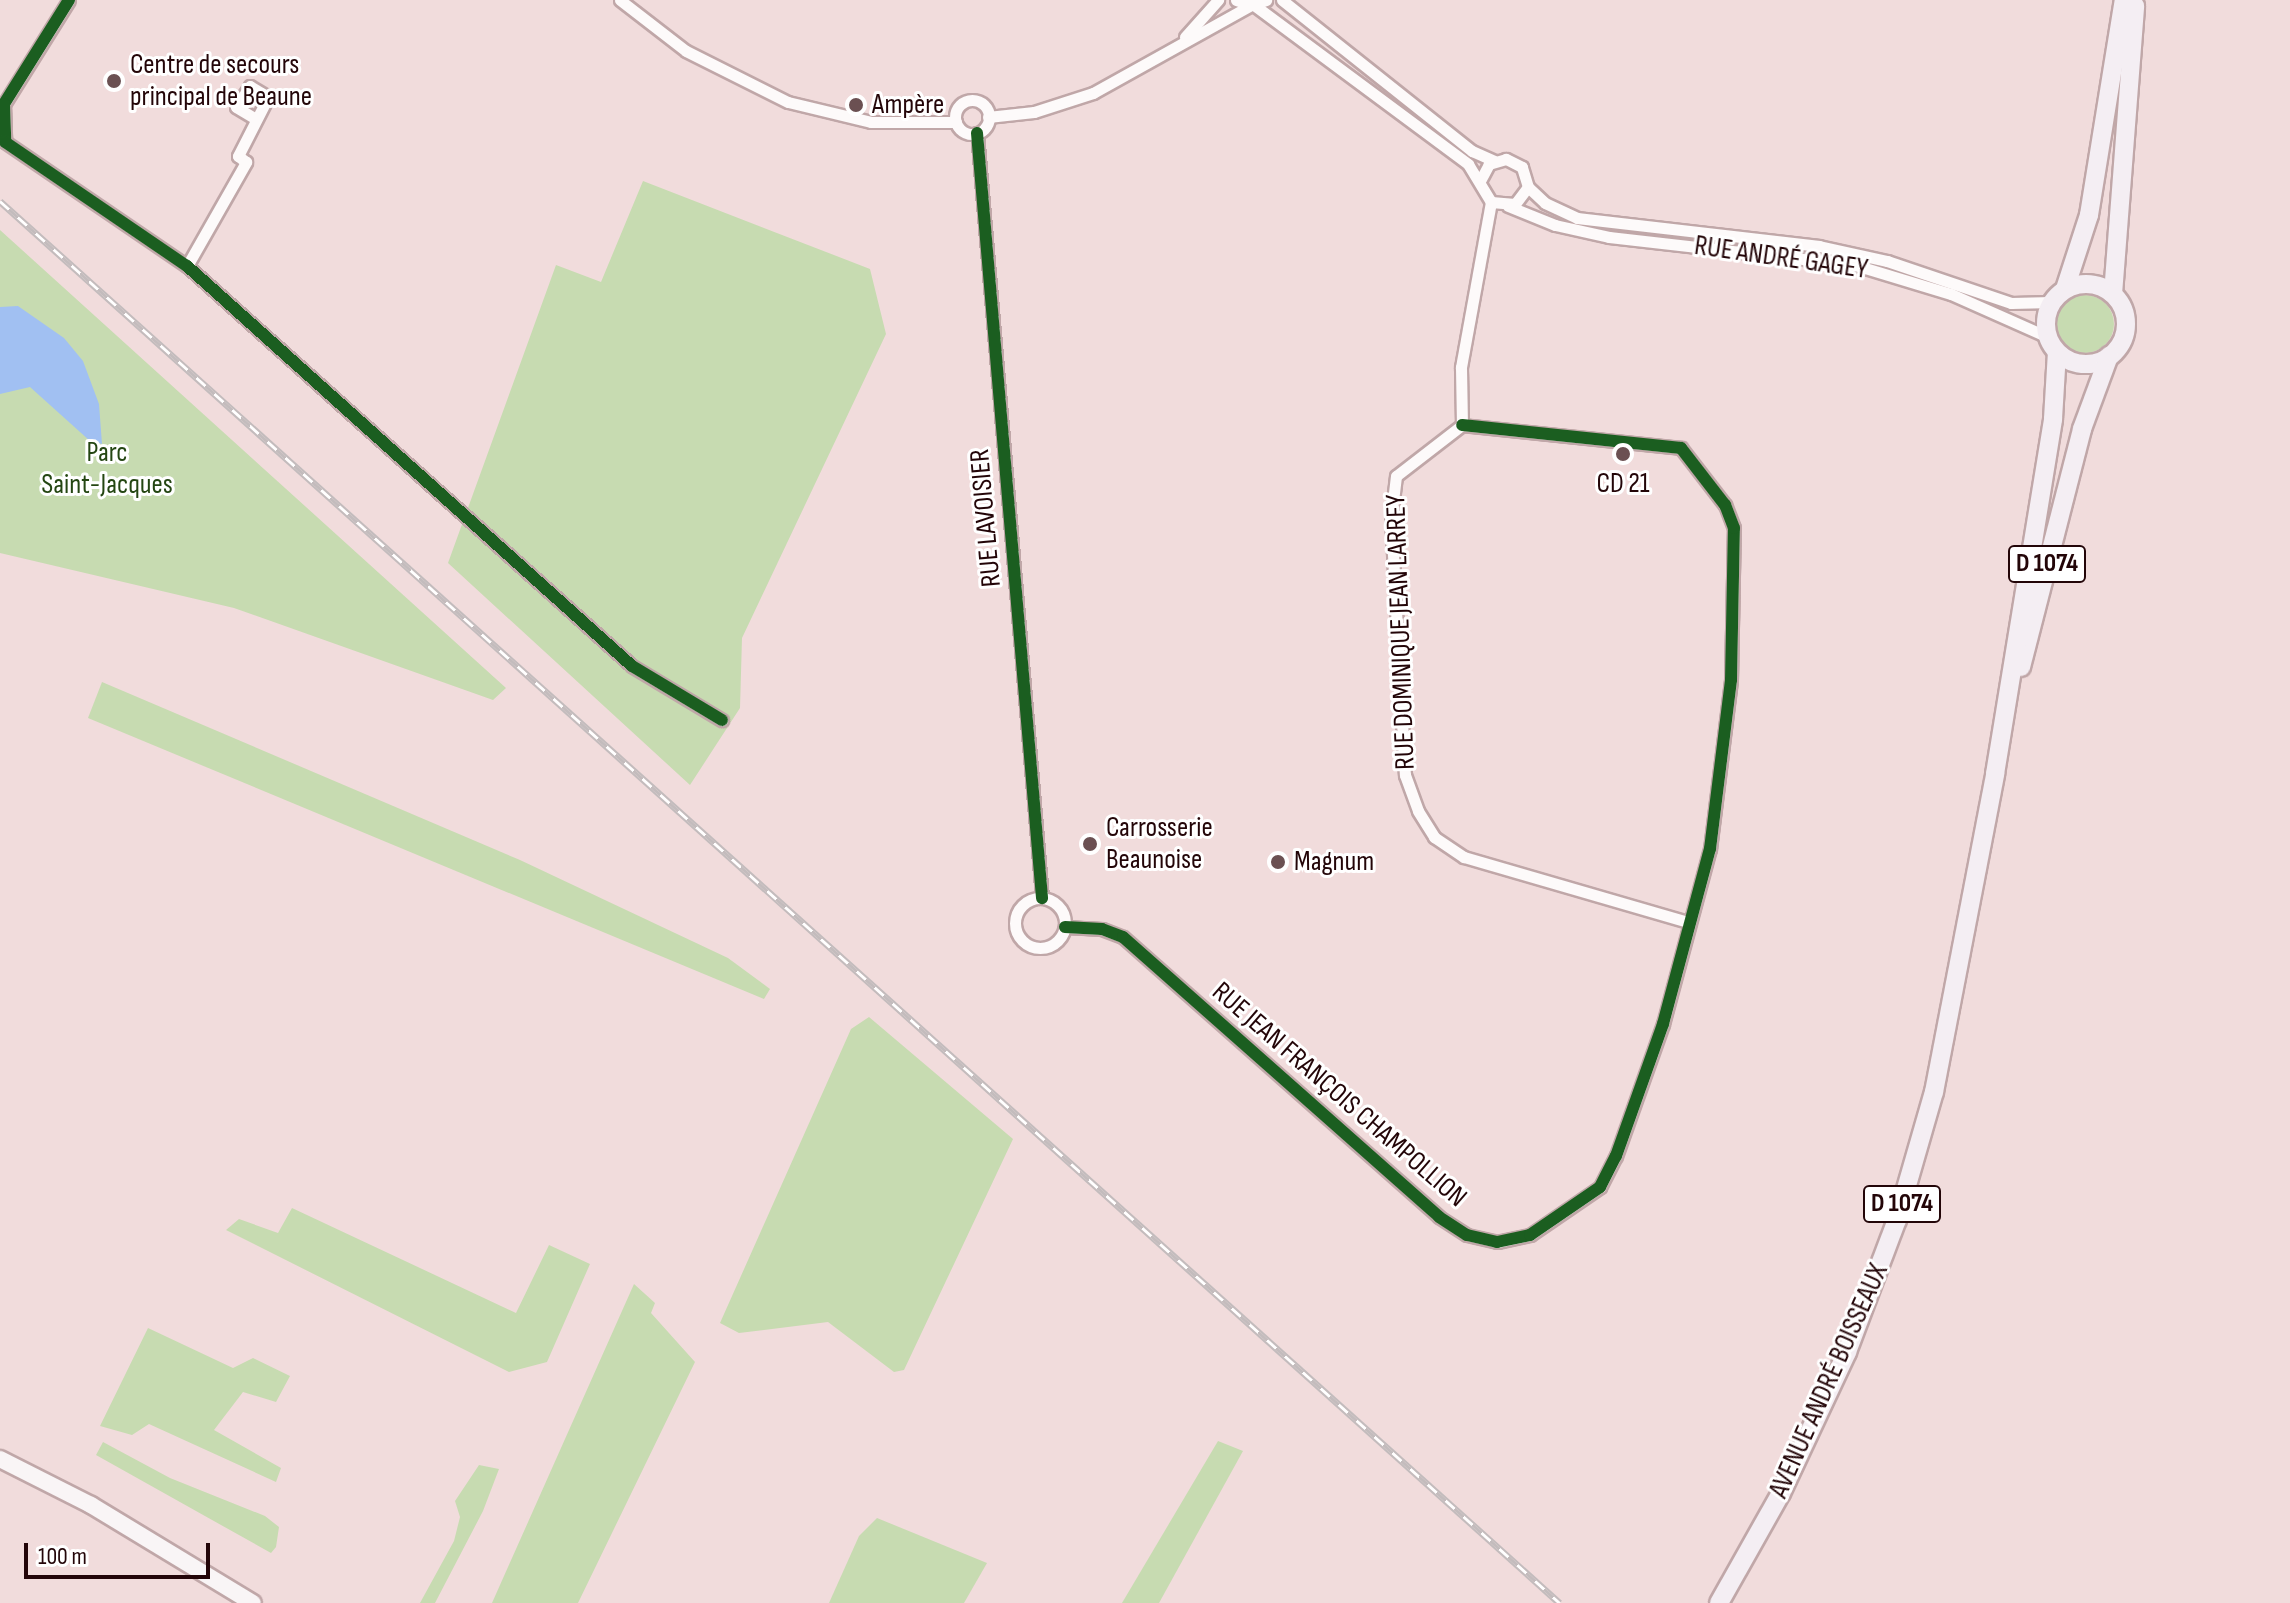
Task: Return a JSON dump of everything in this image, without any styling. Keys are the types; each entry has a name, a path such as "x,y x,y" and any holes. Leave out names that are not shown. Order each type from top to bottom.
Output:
{"main road":[{"path":"2124,0 2089,215 2046,319 2052,345 2077,363 2109,356 2123,339 2126,323 2113,294 2135,0"},
{"path":"2058,295 2090,283 2113,294"},
{"name":"AVENUE ANDRÉ BOISSEAUX","path":"1719,1603 1809,1439 1901,1208 1951,1022 2053,419 2052,345"},
{"name":"AVENUE ANDRÉ BOISSEAUX","path":"1995,774 2082,429 2109,356"},
{"path":"0,1459 91,1505 253,1603"}],"street":[{"path":"69,0 4,104 2,137 187,266 632,666 722,720"},
{"path":"620,0 686,51 788,102 871,122 956,122"},
{"path":"1176,46 1218,0"},
{"path":"1236,0 1257,3 1462,158 1481,179 1491,202 1461,367 1462,425"},
{"path":"1282,0 1472,151 1494,161 1517,163 1526,173 1528,187 1521,200 1508,206 1491,202"},
{"path":"956,122 962,130 977,133 988,117 1034,112 1093,93 1257,3"},
{"path":"956,122 960,106 969,101 980,103 988,117"},
{"path":"187,266 246,162 238,156 256,119"},
{"name":"RUE LAVOISIER","path":"977,133 1042,898"},
{"path":"1481,179 1494,161"},
{"name":"RUE ANDRÉ GAGEY","path":"1528,187 1545,203 1577,218 1819,246 1887,261 2011,303 2058,295"},
{"name":"RUE ANDRÉ GAGEY","path":"1508,206 1597,235 1855,265 1951,294 2052,345"},
{"name":"RUE JEAN FRANÇOIS CHAMPOLLION","path":"1065,927 1102,929 1123,937 1439,1217 1467,1235 1497,1242 1530,1235 1592,1195 1609,1173 1663,1024 1710,849 1731,680 1736,541 1725,505 1681,448 1462,425"},
{"name":"RUE DOMINIQUE JEAN LARREY","path":"1462,425 1396,476 1391,518 1405,775 1418,811 1434,837 1464,857 1688,922"},
{"path":"1042,898 1060,908 1065,927 1058,940 1046,947 1032,946 1020,938 1019,911 1042,898"}],"green space":[{"path":"643,181 870,269 886,334 742,638 740,708 690,785 448,563 556,265 601,282"},
{"name":"Parc Saint-Jacques","path":"0,230 506,688 493,700 234,608 0,553"},
{"path":"2085,295 2096,297 2105,304 2112,313 2112,335 2105,344 2096,351 2085,353 2074,351 2065,344 2058,335 2056,324 2058,313 2065,304 2074,297"},
{"path":"102,682 520,860 728,958 770,989 764,999 88,718"},
{"path":"869,1017 1013,1139 904,1370 894,1372 828,1322 739,1333 720,1323 851,1029"},
{"path":"292,1208 516,1313 549,1245 590,1264 547,1362 509,1372 226,1230 239,1219 278,1233"},
{"path":"634,1284 655,1303 651,1313 695,1362 578,1603 492,1603"},
{"path":"148,1328 233,1368 253,1358 290,1376 276,1402 243,1392 214,1430 281,1468 276,1482 149,1424 132,1435 100,1426"},
{"path":"1218,1441 1243,1451 1159,1603 1122,1603"},
{"path":"103,1442 170,1478 265,1516 279,1527 276,1547 271,1553 96,1455"},
{"path":"479,1465 499,1469 483,1511 435,1603 420,1603 454,1541 460,1517 455,1501"},
{"path":"877,1518 987,1563 964,1603 829,1603 859,1536"}],"water":[{"path":"18,306 64,338 83,361 99,404 102,444 90,441 30,387 0,394 0,307"}],"railway":[{"path":"0,201 1560,1603"}],"cycle path":[{"path":"69,0 4,104 5,142 187,266 632,666 722,720"},
{"path":"977,133 1042,898"},
{"path":"1065,927 1102,929 1123,937 1439,1217 1467,1235 1497,1242 1530,1235 1600,1187 1616,1156 1663,1024 1710,849 1731,680 1734,528 1725,505 1681,448 1462,425"}],"place":[{"name":"Centre de secours principal de Beaune","path":"114,81"},
{"name":"Ampère","path":"856,105"},
{"name":"CD 21","path":"1623,454"},
{"name":"Carrosserie Beaunoise","path":"1090,844"},
{"name":"Magnum","path":"1278,862"}]}
